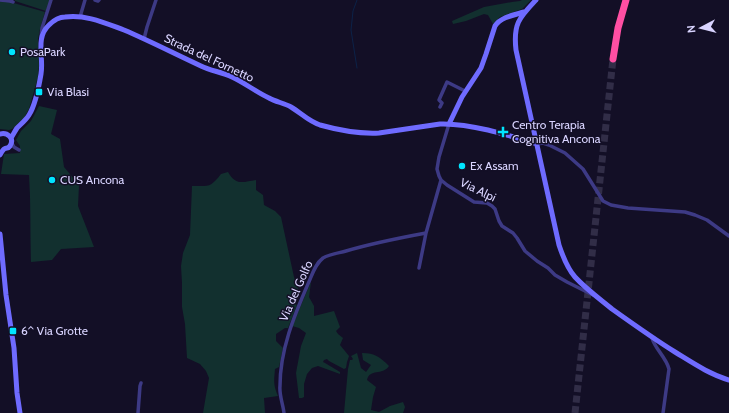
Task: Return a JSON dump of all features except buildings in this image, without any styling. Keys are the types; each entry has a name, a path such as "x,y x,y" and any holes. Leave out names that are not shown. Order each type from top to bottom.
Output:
{"highway":[{"path":"613,59 618,28 626,0"}],"street":[{"path":"0,0 9,0 13,2"},
{"path":"2,133 12,132 26,120 36,98 41,73 40,34 51,0"},
{"path":"80,17 86,0"},
{"path":"95,0 99,0"},
{"path":"144,39 156,0"},
{"path":"536,0 524,12 517,26 515,39 516,50 562,255 575,277 599,299 652,338 702,369 716,376 729,380"},
{"name":"Via Alpi","path":"524,12 505,18 497,23 492,33 481,68 465,91 449,124 437,169 441,180 447,185 474,202 487,203 492,206 502,226 513,233 525,251 537,261 548,268 555,275 599,299"},
{"name":"Strada del Fornetto","path":"41,41 46,28 53,21 59,18 80,17 100,21 144,39 202,67 230,76 271,99 291,107 308,119 319,124 370,133 449,124 475,128 537,144"},
{"path":"440,106 442,103 439,100 447,82 465,91"},
{"path":"0,155 4,148 10,146 11,140 18,128"},
{"path":"2,133 9,136 14,147 18,150 4,148"},
{"path":"537,144 542,143 549,145 565,153 583,169 603,201 612,205 628,208 685,212 707,220 729,236"},
{"path":"419,268 426,233 441,180"},
{"name":"Via del Golfo","path":"284,413 280,388 280,375 284,351 289,330 317,264 325,257 348,250 386,240 426,233"},
{"path":"0,234 6,295 14,348 20,413"},
{"path":"652,338 669,369 663,413"},
{"path":"138,413 140,386 142,383"}],"green space":[{"path":"15,0 50,0 46,11"},
{"path":"522,0 531,0 522,9 500,17 493,24 488,15 484,14 453,24 452,21 484,7"},
{"path":"0,1 10,2 45,12 38,39 38,77 29,109 24,118 9,130 0,129"},
{"name":"CUS Ancona","path":"39,106 57,110 51,134 60,139 64,167 79,185 78,206 94,247 61,249 52,260 31,262 29,175 1,174 4,154 20,153 20,146 16,140 21,131 31,121"},
{"path":"228,172 234,179 240,182 256,180 256,190 263,195 264,205 275,211 281,217 294,277 299,291 293,298 294,303 297,305 288,328 285,328 276,334 276,341 283,348 279,367 275,369 274,382 278,396 264,398 265,413 203,413 209,378 206,371 200,364 187,358 185,324 182,307 181,266 183,253 190,235 192,186 209,185 221,174"},
{"path":"311,282 309,297 314,306 314,316 334,311 340,327 336,331 343,338 340,345 349,356 346,368 344,369 327,359 323,362 340,372 340,374 318,366 312,368 307,374 304,384 304,397 299,398 296,373 301,346 306,333 299,328 292,326"},
{"path":"357,353 361,368 366,372 371,365 363,360 362,353 377,356 389,366 383,371 371,374 367,380 376,387 371,410 379,412 390,406 403,402 405,407 403,413 344,413 348,369 350,360 353,359 351,356"}],"waterway":[{"path":"357,0 353,11 351,30 357,68"}],"tunnel":[{"path":"575,413 613,59"}],"place":[{"name":"PosaPark","path":"12,52"},
{"name":"Via Blasi","path":"39,92"},
{"name":"Centro Terapia Cognitiva Ancona","path":"503,132"},
{"name":"Ex Assam","path":"462,166"},
{"name":"CUS Ancona","path":"52,180"},
{"name":"6^ Via Grotte","path":"13,331"}]}
